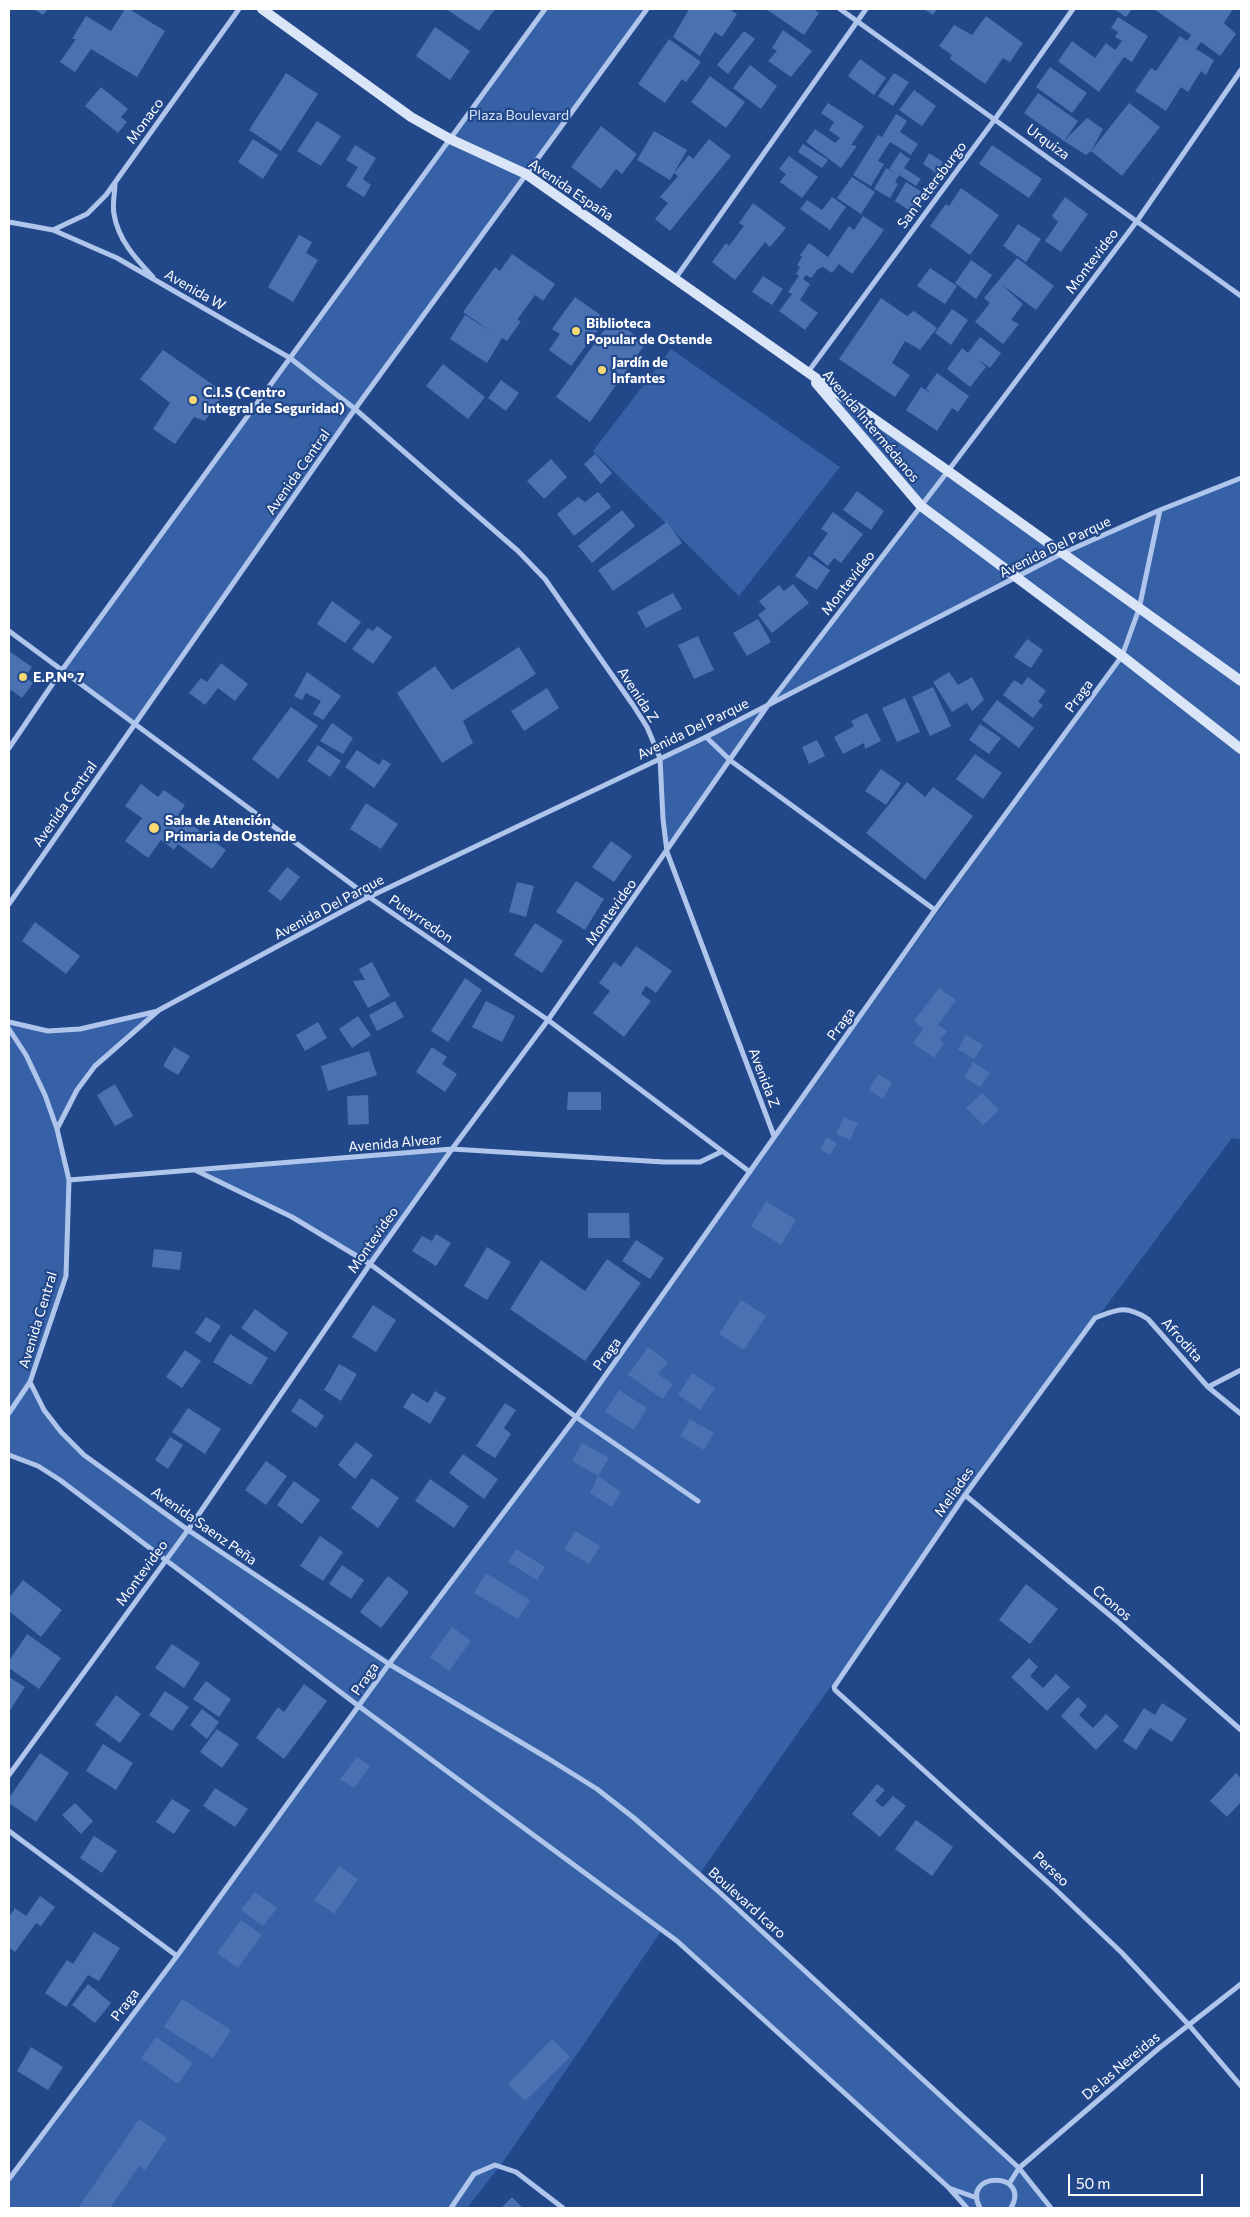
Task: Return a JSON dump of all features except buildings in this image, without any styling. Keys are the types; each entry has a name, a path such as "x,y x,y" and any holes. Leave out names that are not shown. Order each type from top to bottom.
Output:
{"main road":[{"name":"Avenida España","path":"262,9 411,117 450,139 526,174 807,372"},
{"name":"Avenida Intermédanos","path":"807,372 1064,553 1241,681"},
{"name":"Avenida Intermédanos","path":"807,372 921,506 1122,656 1241,749"}],"street":[{"name":"Monaco","path":"53,230 87,214 106,195 239,9"},
{"path":"9,748 62,670 546,9"},
{"name":"Avenida Central","path":"9,904 356,409 647,9"},
{"name":"Urquiza","path":"840,9 1241,296"},
{"path":"675,279 866,9"},
{"name":"San Petersburgo","path":"807,372 995,119 1073,9"},
{"name":"Montevideo","path":"9,1775 188,1530 370,1264 452,1149 548,1020 768,705 1137,221 1241,70"},
{"path":"115,181 114,214 121,235 132,254 157,281"},
{"name":"Avenida W","path":"9,222 53,230 117,258 290,358 356,409"},
{"name":"Avenida Z","path":"356,409 518,551 545,579 647,727 660,758 662,819 667,852 774,1136"},
{"name":"Avenida Del Parque","path":"57,1129 77,1090 95,1066 159,1010 369,897 706,737 1064,553 1160,510 1241,478"},
{"name":"Praga","path":"9,2179 177,1956 360,1707 389,1664 576,1417 936,910 1122,656 1139,609 1160,510"},
{"name":"Pueyrredon","path":"9,631 369,897 548,1020 750,1172"},
{"path":"706,737 731,760 936,910"},
{"name":"Avenida Del Parque","path":"9,1022 48,1031 80,1029 159,1010"},
{"name":"Avenida Central","path":"9,1029 26,1055 45,1095 57,1129 69,1180 66,1276 30,1382 9,1413"},
{"name":"Avenida Alvear","path":"69,1180 452,1149 664,1162 700,1162 722,1152"},
{"path":"195,1170 292,1217 370,1264 576,1417 698,1501"},
{"name":"Afrodita","path":"1095,1318 1118,1309 1136,1311 1148,1319 1208,1387 1241,1414"},
{"name":"Meliades","path":"835,1682 965,1496 1095,1318"},
{"path":"1208,1387 1241,1370"},
{"name":"Avenida Saenz Peña","path":"30,1382 44,1410 61,1432 84,1455 188,1530 389,1664"},
{"path":"9,1455 38,1466 60,1480 360,1707 676,1941 948,2188 967,2208"},
{"name":"Cronos","path":"965,1496 1118,1622 1241,1730"},
{"name":"Boulevard Icaro","path":"389,1664 565,1769 596,1789 634,1818 717,1890 1019,2168 1051,2208"},
{"name":"Perseo","path":"835,1682 834,1690 1056,1889 1122,1953 1188,2024 1241,2086"},
{"path":"9,1832 177,1956"},
{"name":"De las Nereidas","path":"1009,2184 1019,2168 1188,2024 1241,1984"},
{"path":"451,2208 474,2174 495,2166 516,2172 563,2208"},
{"path":"980,2208 977,2198 981,2186 991,2180 1004,2180 1009,2184 1015,2195 1011,2208"},
{"path":"948,2188 977,2198"}],"green space":[{"name":"Plaza Boulevard","path":"545,9 647,9 355,409 135,724 62,670"},
{"path":"671,349 840,467 739,596 593,451"},
{"path":"808,373 1063,553 1241,478 1241,1139 1232,1138 1028,1412 829,1688 699,1875 1019,2168 1052,2208 965,2208 948,2187 662,1930 503,2162 467,2208 9,2208 9,2179 359,1707 38,1466 9,1455 9,1030 39,1084 9,1029 9,1022 48,1031 80,1029 159,1010 95,1066 77,1090 57,1129 69,1180 66,1276 30,1382 44,1410 85,1455 315,1614 391,1661 522,1490 1122,656 1017,578 768,705 921,506"},
{"path":"768,705 667,852 660,758"},
{"path":"452,1149 370,1264 292,1217 195,1170"}],"place":[{"name":"Biblioteca Popular de Ostende","path":"576,331"},
{"name":"Jardín de Infantes","path":"602,370"},
{"name":"C.I.S (Centro Integral de Seguridad)","path":"193,400"},
{"name":"E.P.N° 7","path":"23,677"},
{"name":"Sala de Atención Primaria de Ostende","path":"154,828"}]}
